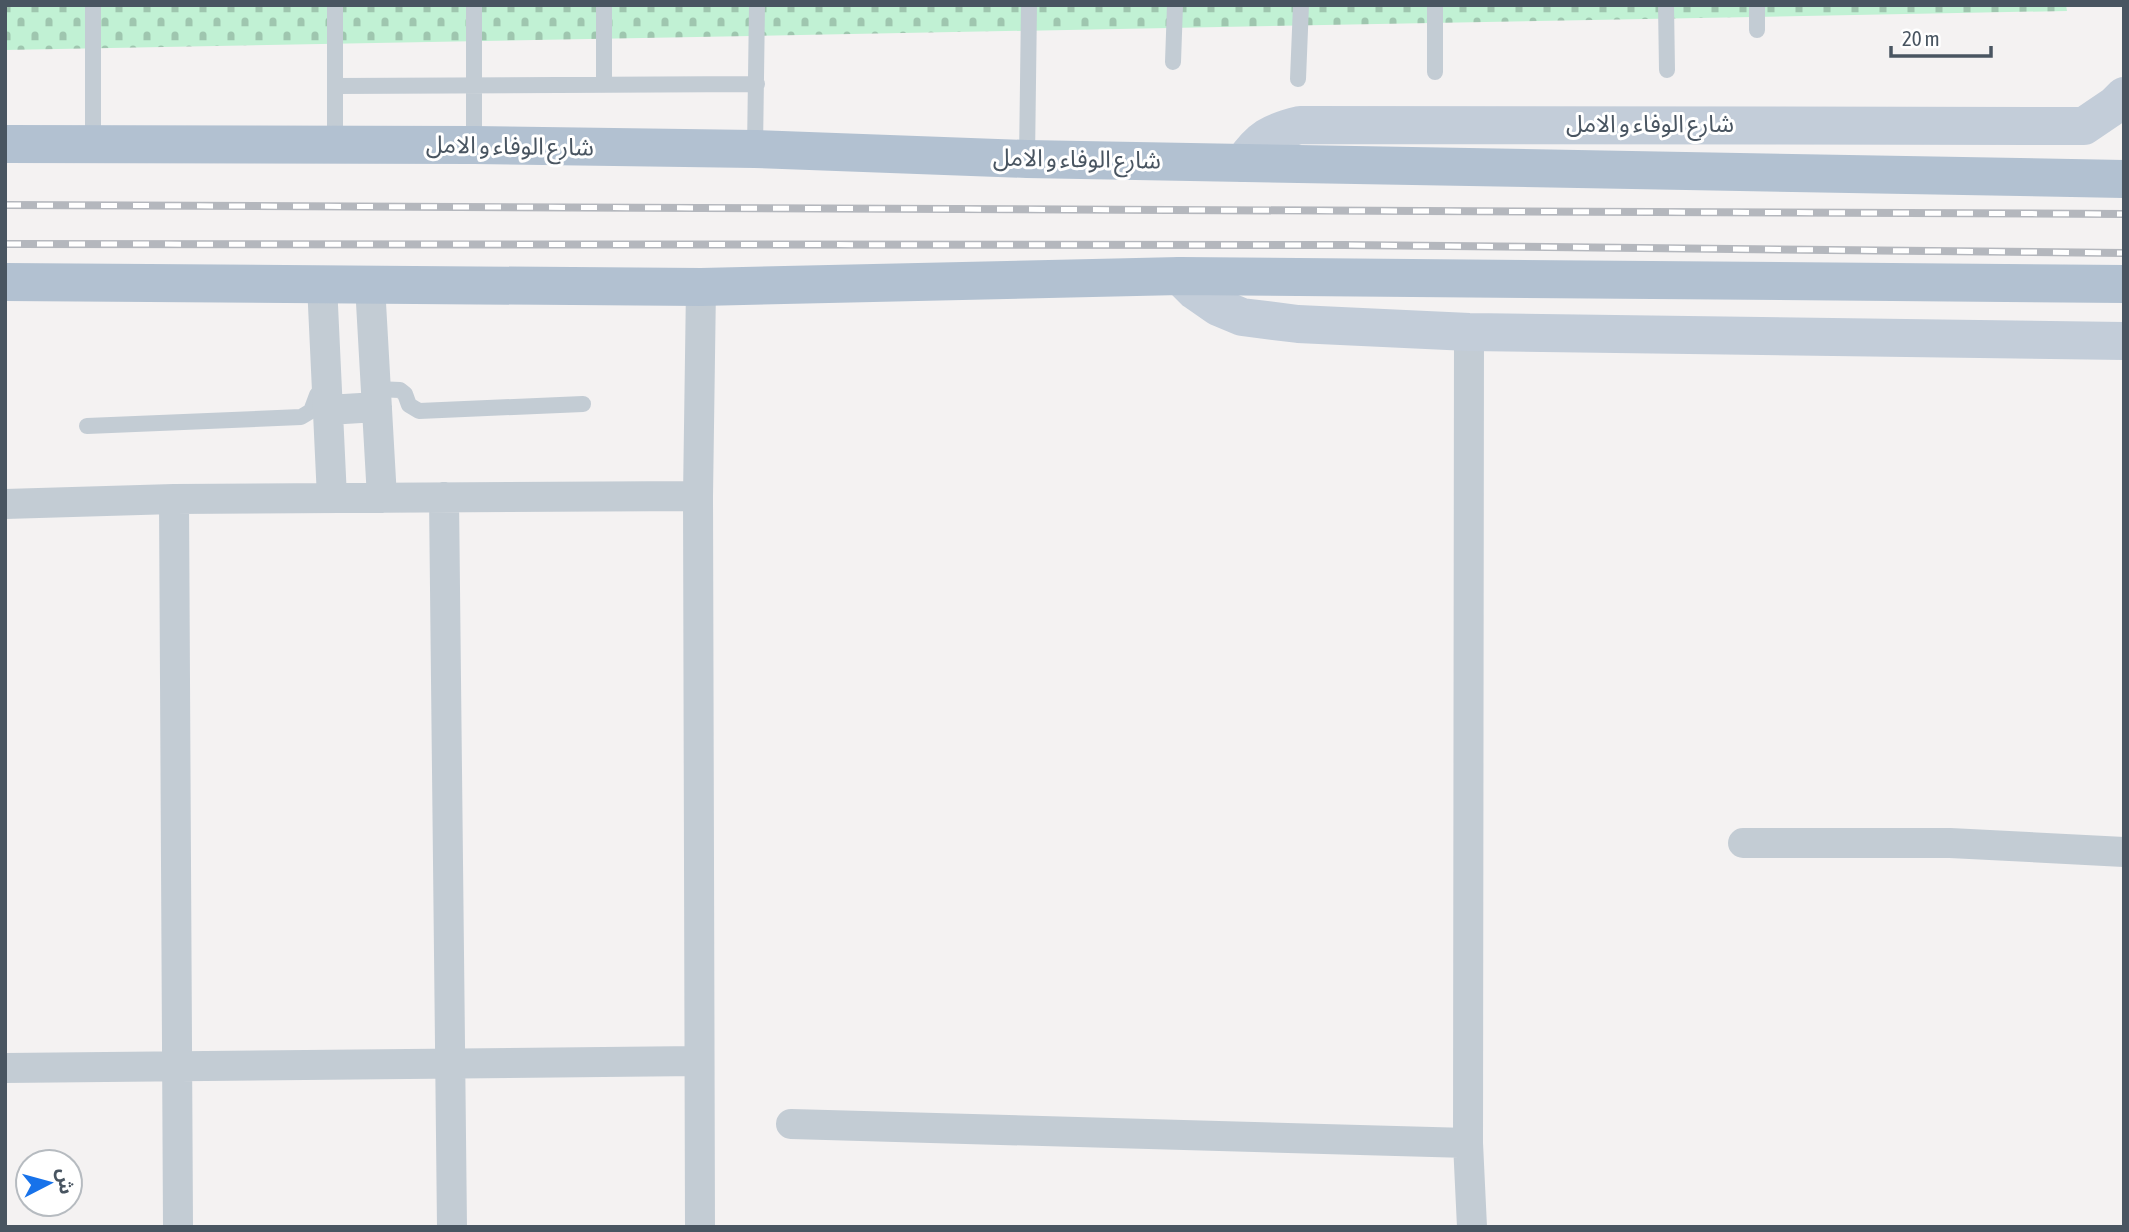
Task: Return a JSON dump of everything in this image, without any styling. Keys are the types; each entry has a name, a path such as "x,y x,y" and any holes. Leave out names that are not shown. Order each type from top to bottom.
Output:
{"main road":[{"name":"شارع الوفاء و الامل","path":"5,144 335,144 755,149 1027,159 1243,163"},
{"path":"1243,163 2124,179"},
{"path":"11,288 322,284 701,287 1180,276 2124,284"}],"street":[{"path":"2084,126 2124,96"},
{"name":"شارع الوفاء و الامل","path":"1243,163 1255,145 1276,131 1300,125 1327,123 2124,127"},
{"path":"1180,276 1217,307 1242,317 1298,324 1469,332 2124,341"},
{"path":"322,284 332,498"},
{"path":"370,285 382,498"},
{"path":"699,1227 698,496 701,287"},
{"path":"1469,332 1468,1143 1472,1227"},
{"path":"327,401 376,398"},
{"path":"5,504 174,499 698,496"},
{"path":"444,497 453,1227"},
{"path":"174,499 178,1227"},
{"path":"1743,843 1950,842 2124,852"},
{"path":"5,1068 699,1061"},
{"path":"791,1124 1468,1143"}],"lane":[{"path":"93,5 93,144"},
{"path":"335,5 335,144"},
{"path":"474,5 474,145"},
{"path":"604,5 604,85"},
{"path":"755,149 757,5"},
{"path":"1027,159 1029,5"},
{"path":"1173,62 1175,5"},
{"path":"1298,79 1301,5"},
{"path":"1435,5 1435,72"},
{"path":"1666,5 1667,70"},
{"path":"1757,5 1757,30"},
{"path":"336,86 757,84"},
{"path":"376,398 400,390 405,394 409,405 419,411 583,404"},
{"path":"87,426 301,417 311,411 317,395 327,401"}],"green space":[{"path":"5,5 2066,5 2067,11 5,50"}],"railway":[{"path":"5,205 2124,214"},
{"path":"5,244 1345,245 2124,253"}]}
